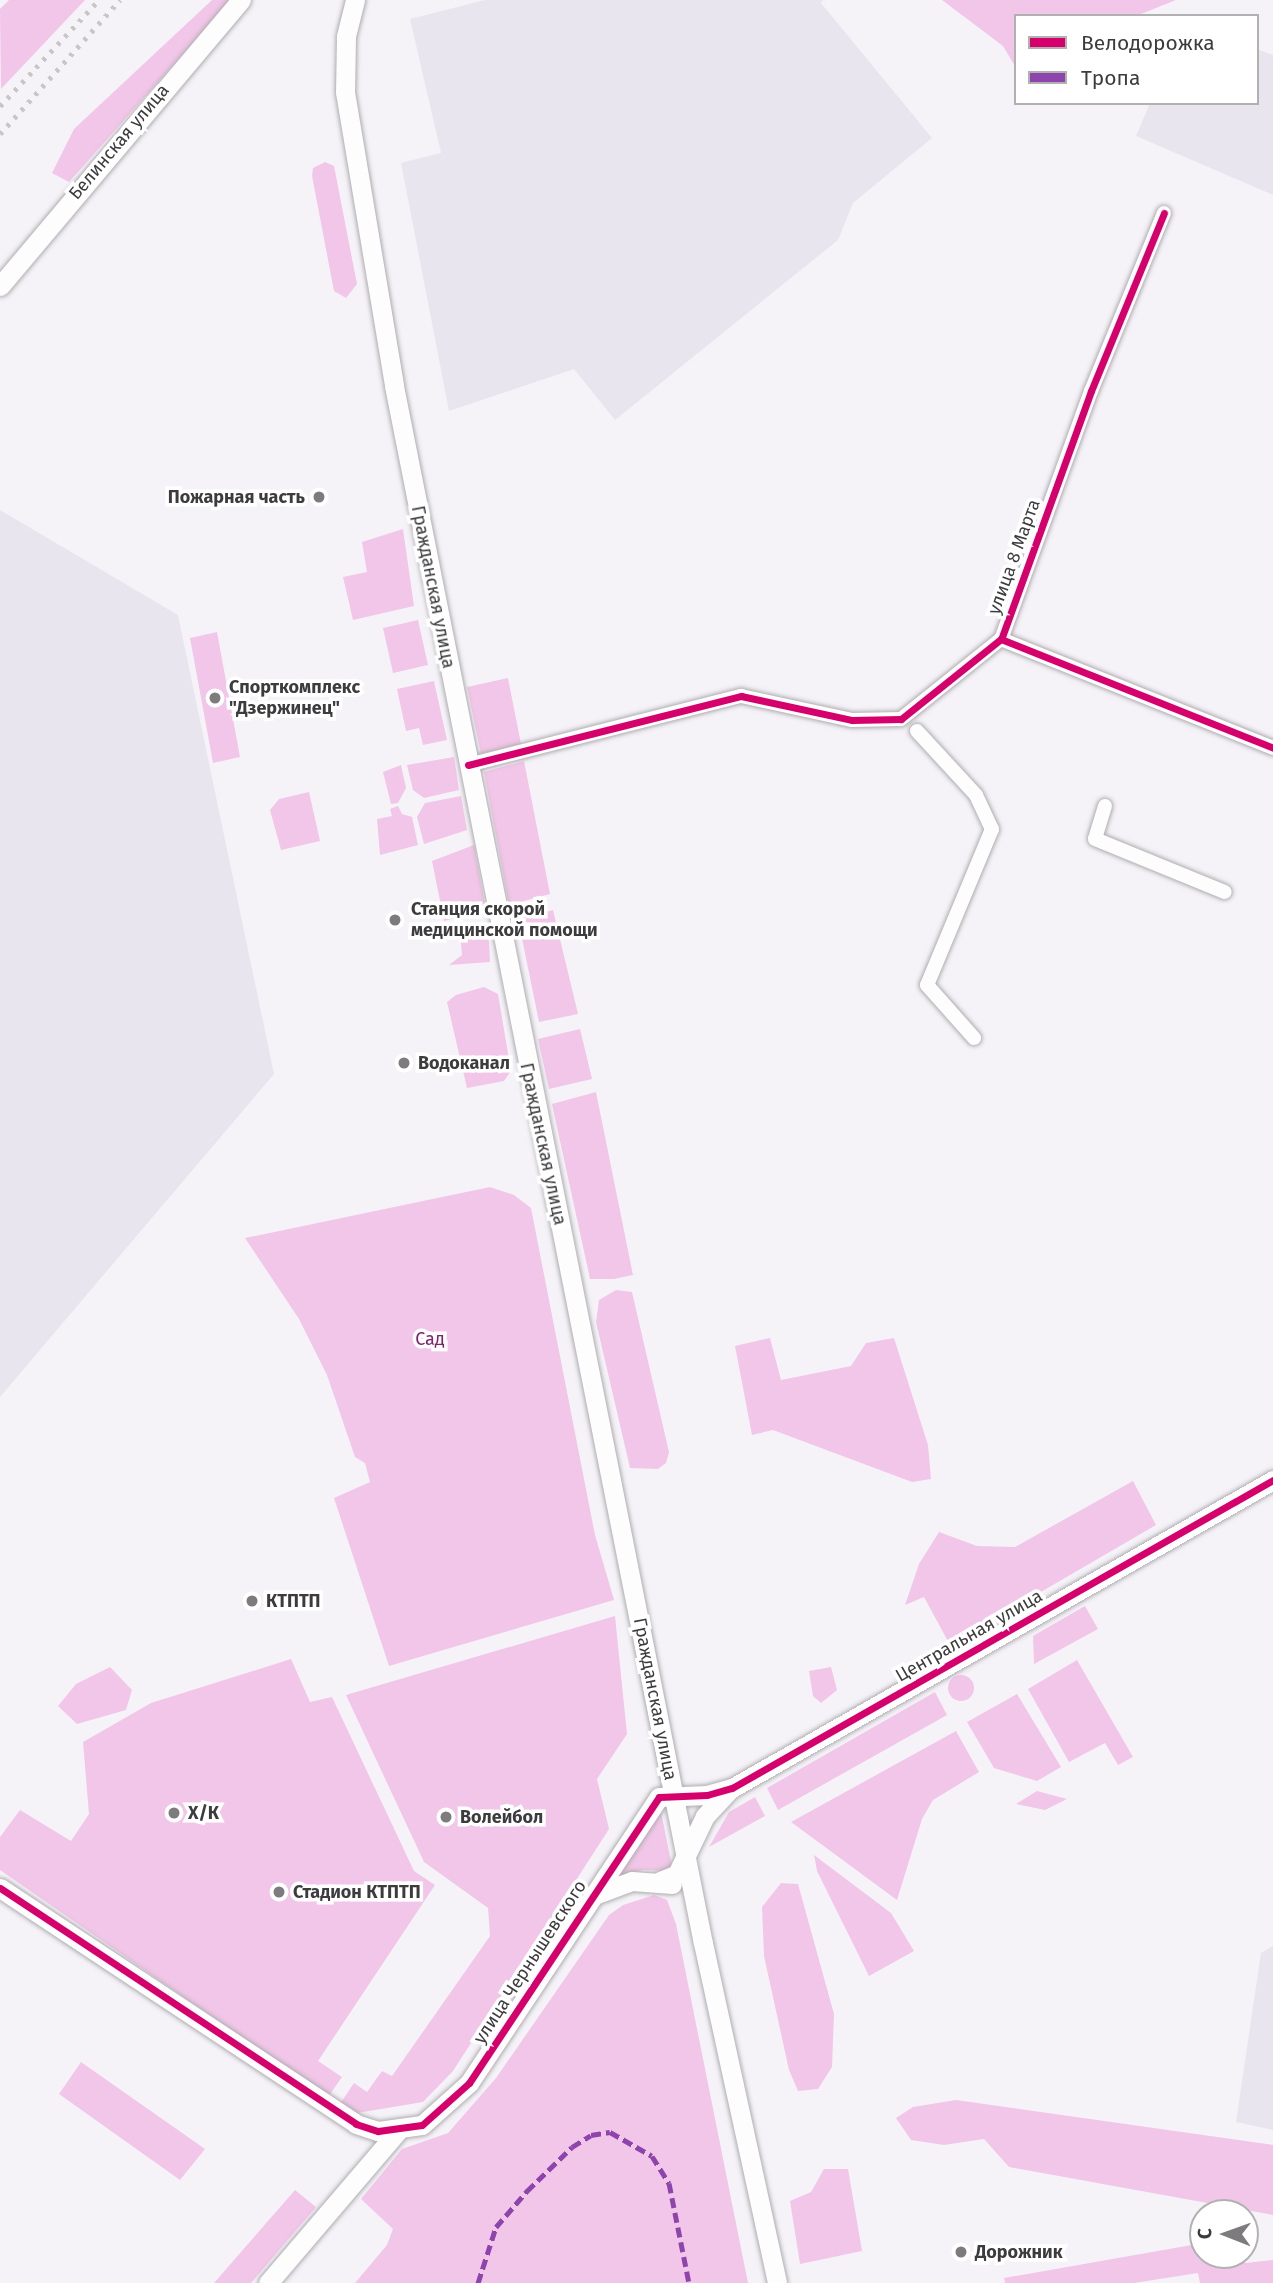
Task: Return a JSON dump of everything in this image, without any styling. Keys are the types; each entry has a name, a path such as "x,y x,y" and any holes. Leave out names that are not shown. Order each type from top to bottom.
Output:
{"street":[{"name":"Белинская улица","path":"0,286 241,0"},
{"name":"Гражданская улица","path":"355,0 346,37 350,131 394,386 686,1860 777,2283"},
{"name":"улица 8 Марта","path":"1164,213 1091,391 1001,639 1273,748"},
{"path":"468,765 741,696 852,720 901,719 1001,639"},
{"path":"917,731 976,795 992,829 928,985 974,1038"},
{"path":"1105,806 1095,839 1225,892"},
{"name":"Центральная улица","path":"673,1793 707,1795 732,1788 1273,1480"},
{"name":"улица Чернышевского","path":"268,2283 398,2131 422,2125 470,2083 653,1803 669,1771"},
{"path":"679,1822 691,1831 699,1826 732,1788"},
{"path":"653,1803 673,1793"},
{"path":"660,1881 677,1874 686,1860 699,1826"},
{"path":"593,1896 632,1881 660,1881 692,1888"},
{"path":"0,1888 356,2124 378,2132 398,2131"}],"shaded area":[{"path":"485,0 823,0 821,3 932,138 853,203 838,240 615,420 574,369 449,411 401,163 441,153 410,19"},
{"path":"1259,50 1273,55 1273,195 1136,136 1149,105 1259,105"},
{"path":"0,510 178,615 274,1074 0,1397"},
{"path":"1273,1946 1273,2130 1236,2122 1261,1953"}],"green space":[{"path":"9,0 85,0 1,89 0,9"},
{"path":"212,0 231,0 69,182 52,173 74,129"},
{"path":"942,0 1176,0 1141,14 1014,14 1014,65 1003,46"},
{"path":"325,162 334,166 357,284 346,298 334,291 312,176 313,168"},
{"path":"403,529 414,606 353,620 343,577 367,572 362,542"},
{"path":"418,620 428,665 393,673 383,628"},
{"name":"Спорткомплекс \"Дзержинец\"","path":"217,632 240,757 213,763 190,638"},
{"path":"508,678 521,744 481,754 467,687"},
{"path":"434,681 447,740 423,745 419,728 406,731 397,689"},
{"path":"454,757 459,790 424,798 413,790 407,765"},
{"path":"524,761 550,894 509,905 484,772"},
{"path":"401,765 406,788 398,803 391,804 383,772"},
{"path":"309,792 320,841 281,850 270,810 279,799"},
{"path":"461,796 467,830 424,844 417,817 425,803"},
{"path":"398,806 402,814 412,817 418,845 380,855 377,819 392,816 390,809"},
{"path":"474,845 486,910 444,921 432,861"},
{"path":"553,910 578,1014 539,1022 518,919"},
{"path":"477,931 489,941 490,962 449,965 462,955 460,935"},
{"path":"484,987 498,994 511,1071 504,1081 467,1088 447,1002 456,995"},
{"path":"580,1029 592,1079 549,1089 538,1039"},
{"path":"596,1092 633,1275 614,1279 590,1279 552,1104"},
{"name":"Сад","path":"490,1187 514,1195 531,1208 595,1535 614,1600 389,1666 334,1498 370,1482 365,1463 355,1457 327,1375 299,1319 245,1238"},
{"path":"616,1290 632,1292 669,1452 666,1463 658,1469 630,1468 596,1322 599,1300"},
{"path":"770,1338 781,1380 851,1366 866,1343 894,1338 928,1445 931,1479 912,1482 773,1430 752,1435 735,1346"},
{"path":"1133,1481 1156,1525 950,1645 924,1597 905,1605 919,1564 939,1532 977,1546 1015,1547"},
{"path":"1085,1606 1098,1629 1034,1664 1033,1636"},
{"path":"615,1616 627,1734 597,1779 609,1829 453,2071 423,2102 357,2113 340,2104 354,2083 367,2092 382,2071 392,2076 490,1936 488,1908 424,1862 346,1695"},
{"path":"291,1659 310,1702 332,1697 414,1871 435,1885 318,2061 342,2077 328,2097 0,1870 0,1837 20,1810 71,1841 89,1814 83,1742 151,1703"},
{"path":"1077,1660 1133,1757 1118,1765 1105,1743 1069,1762 1028,1689"},
{"path":"110,1667 132,1690 126,1710 77,1724 58,1706 76,1684"},
{"path":"831,1667 837,1690 821,1703 813,1696 809,1671"},
{"path":"961,1675 970,1679 974,1688 970,1697 961,1701 952,1697 948,1688 952,1679"},
{"path":"935,1692 947,1715 778,1810 767,1788"},
{"path":"1017,1694 1061,1767 1037,1781 994,1768 967,1722"},
{"path":"956,1731 979,1772 933,1800 922,1819 897,1900 791,1822"},
{"path":"1037,1791 1067,1799 1045,1810 1016,1804"},
{"path":"755,1797 765,1816 709,1847 729,1812"},
{"path":"661,1812 673,1871 643,1870 614,1877"},
{"path":"814,1855 891,1913 914,1951 869,1976 817,1871"},
{"path":"781,1883 798,1884 834,2014 832,2067 818,2089 798,2091 789,2070 764,1956 762,1907"},
{"path":"654,1895 667,1900 676,1924 748,2283 355,2283 387,2245 393,2229 361,2199 402,2149 448,2133 496,2078 609,1915 623,1905"},
{"path":"81,2062 205,2149 180,2180 59,2094"},
{"path":"956,2100 1273,2145 1273,2215 1259,2212 1259,2199 1189,2200 1009,2167 984,2139 944,2145 911,2140 896,2118 913,2107"},
{"path":"824,2169 848,2169 862,2251 800,2264 790,2201 811,2192"},
{"path":"295,2190 316,2207 251,2283 214,2283"},
{"path":"1189,2245 1189,2269 1259,2269 1259,2262 1273,2260 1273,2283 1200,2283 1198,2273 1134,2283 1005,2283 1004,2278"}],"railway":[{"path":"0,106 99,0"},
{"path":"0,134 120,0"}],"marked path":[{"path":"478,2283 496,2227 527,2191 572,2147 591,2135 610,2132 652,2156 669,2183 689,2283"}],"cycle path":[{"path":"1164,213 1091,391 1001,639 1273,748"},
{"path":"468,765 741,696 852,720 901,719 1001,639"},
{"path":"0,1888 356,2124 378,2131 422,2125 469,2083 659,1797 707,1795 732,1788 1273,1480"}],"place":[{"name":"Пожарная часть","path":"319,497"},
{"name":"Спорткомплекс \"Дзержинец\"","path":"215,698"},
{"name":"Станция скорой медицинской помощи","path":"395,920"},
{"name":"Водоканал","path":"404,1063"},
{"name":"КТПТП","path":"252,1601"},
{"name":"Х/К","path":"174,1813"},
{"name":"Волейбол","path":"446,1817"},
{"name":"Стадион КТПТП","path":"279,1892"},
{"name":"Дорожник","path":"961,2252"}]}
